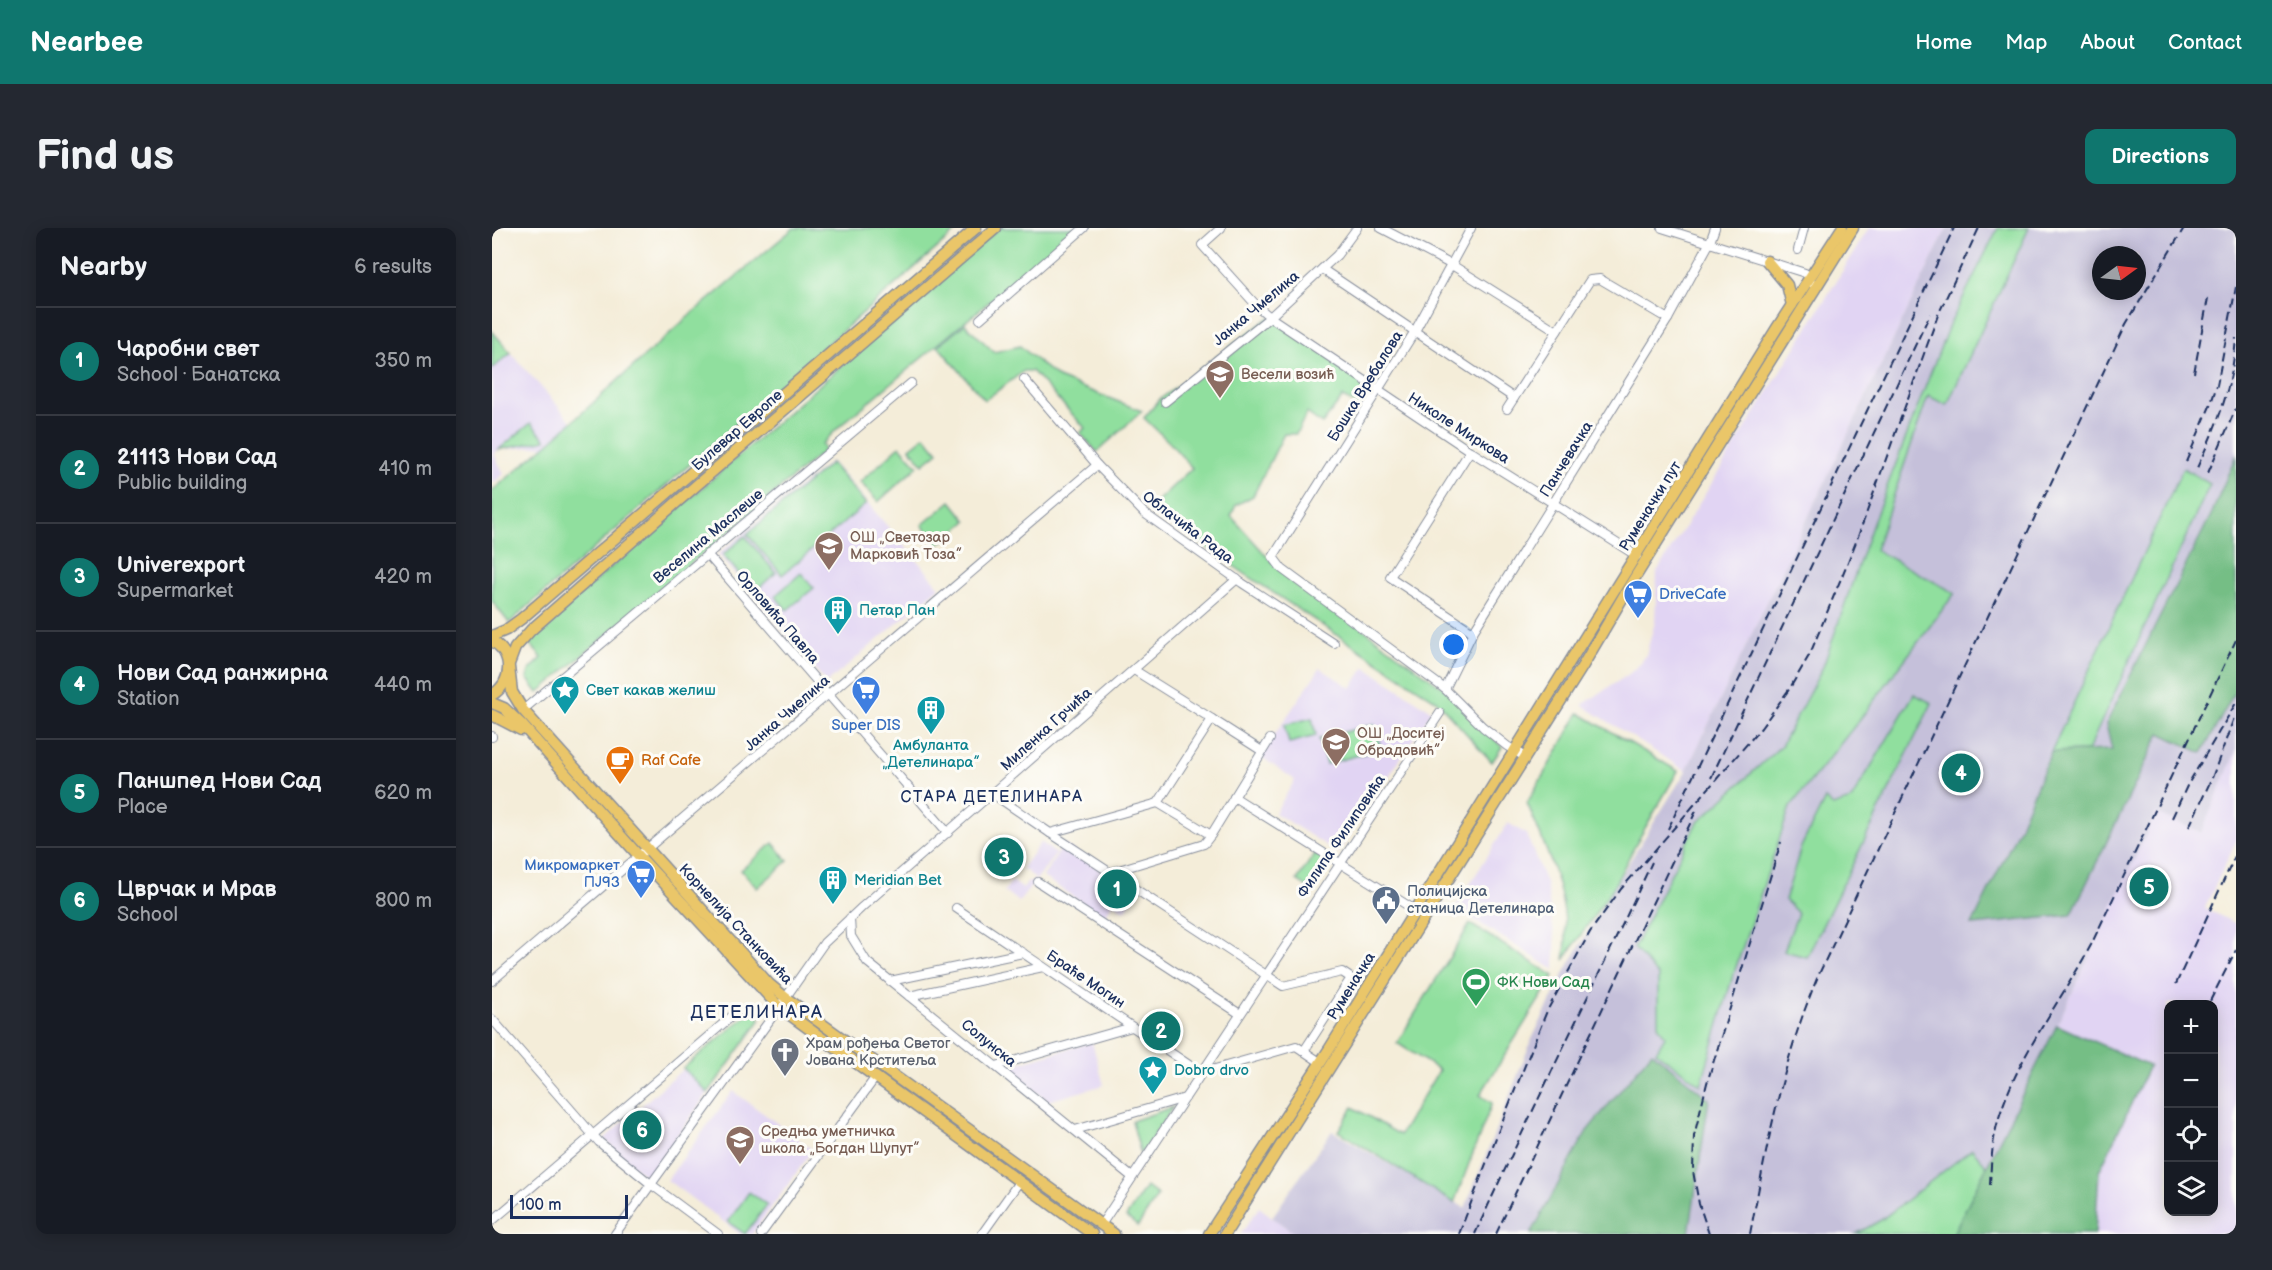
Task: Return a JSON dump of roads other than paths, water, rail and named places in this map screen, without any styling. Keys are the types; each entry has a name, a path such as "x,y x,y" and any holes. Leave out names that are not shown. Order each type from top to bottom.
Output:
{"main road":[{"name":"Булевар Европе","path":"492,636 506,630 521,619 976,228"},
{"name":"Булевар Европе","path":"492,695 505,683 515,648 531,630 996,228"},
{"name":"Руменачки пут","path":"1514,750 1842,228"},
{"name":"Руменачки пут","path":"1526,757 1853,228"},
{"path":"1767,261 1787,285 1792,305"},
{"path":"492,641 504,651 509,665"},
{"name":"Корнелија Станковића","path":"509,665 512,692 523,710 643,853"},
{"name":"Корнелија Станковића","path":"492,703 508,712 536,740 769,984 783,1003 875,1078 1092,1234"},
{"path":"492,715 536,740"},
{"name":"Руменачка","path":"1209,1234 1320,1062 1514,750"},
{"name":"Руменачка","path":"1225,1234 1526,757"},
{"name":"Корнелија Станковића","path":"783,1003 1114,1234"}],"street":[{"path":"980,319 1084,228"},
{"name":"Николе Миркова","path":"1221,228 1202,245 1257,306 1270,317 1470,451 1637,556"},
{"name":"Јанка Чмелика","path":"1165,402 1270,317 1344,249 1357,228"},
{"path":"1381,228 1452,265 1557,331"},
{"name":"Бошка Вребалова","path":"1445,689 1282,569 1275,562 1274,554 1415,331 1471,228"},
{"path":"1662,228 1805,273 1812,284 1810,298"},
{"name":"Панчевачка","path":"1445,689 1473,632 1668,319 1710,242 1715,228"},
{"path":"1798,250 1804,228"},
{"path":"1322,269 1515,398"},
{"path":"1507,409 1588,283 1594,278 1600,279 1668,319"},
{"name":"Облачића Рада","path":"1024,380 1097,465 1144,513 1237,579 1334,643"},
{"name":"Веселина Маслеше","path":"523,710 911,383"},
{"path":"1470,451 1390,577 1473,632"},
{"name":"Јанка Чмелика","path":"492,981 1097,465"},
{"name":"Орловића Павла","path":"707,554 948,832"},
{"name":"Миленка Грчића","path":"615,1234 824,943 1237,579"},
{"path":"1134,670 1262,751"},
{"path":"1445,689 1483,727 1526,757"},
{"name":"Филипа Филиповића","path":"1101,1225 1339,862 1440,713"},
{"path":"1050,833 1158,802 1212,719"},
{"path":"1112,872 1204,843 1270,739"},
{"path":"993,794 1265,975"},
{"path":"1234,797 1415,910"},
{"path":"1158,802 1211,835"},
{"path":"1038,882 1240,1014"},
{"name":"Браће Могин","path":"956,908 1201,1073"},
{"name":"Солунска","path":"850,918 851,936 857,950 867,962 1132,1177"},
{"path":"890,981 1023,953"},
{"path":"909,996 1043,967"},
{"name":"Руменачка","path":"1265,975 1283,986 1342,972 1351,978 1305,1051"},
{"path":"492,1221 738,1011"},
{"path":"492,1019 592,1135 652,1185 718,1234"},
{"path":"996,1066 1132,1027"},
{"path":"1201,1073 1296,1046 1320,1062"},
{"path":"761,1234 875,1078"},
{"path":"1075,1130 1185,1098"},
{"path":"982,1234 1019,1182"}],"railway":[{"path":"1668,829 1954,228"},
{"path":"1459,1234 1547,1011 1590,932 1621,889 1761,728 1790,688 1810,654 1856,542 1938,315 1979,228"},
{"path":"1750,1234 1777,1102 1795,1037 1819,974 2126,324 2184,228"},
{"path":"2186,462 2217,385 2236,287"},
{"path":"2194,373 2208,298"},
{"path":"1711,778 1930,314"},
{"path":"2197,468 2223,405 2236,338"},
{"path":"2208,473 2236,408"},
{"path":"1990,1185 1996,1129 2016,1074 2091,945 2236,640"},
{"path":"2172,818 2187,786 2236,703"},
{"path":"2189,827 2212,778 2235,715"},
{"path":"1496,1234 1696,811"},
{"path":"1709,1234 1699,1204 1693,1171 1694,1136 1707,1083 1781,842"},
{"path":"2176,984 2236,854"},
{"path":"1475,1234 1652,862"},
{"path":"2211,1000 2236,950"}],"place":[{"name":"Весели возић","path":"1220,400"},
{"name":"ОШ „Светозар Марковић Тоза”","path":"829,572"},
{"name":"DriveCafe","path":"1638,620"},
{"name":"Петар Пан","path":"838,636"},
{"name":"Свет какав желиш","path":"565,716"},
{"name":"Super DIS","path":"866,716"},
{"name":"Амбуланта „Детелинара”","path":"931,736"},
{"name":"ОШ „Доситеј Обрадовић”","path":"1336,768"},
{"name":"Нови Сад ранжирна","path":"1961,773"},
{"name":"Raf Cafe","path":"620,786"},
{"name":"Univerexport","path":"1004,857"},
{"name":"Паншпед Нови Сад","path":"2149,887"},
{"name":"Чаробни свет","path":"1117,889"},
{"name":"Микромаркет ПЈ93","path":"641,900"},
{"name":"Meridian Bet","path":"833,906"},
{"name":"Полицијска станица Детелинара","path":"1386,926"},
{"name":"ФК Нови Сад","path":"1476,1008"},
{"name":"21113 Нови Сад","path":"1161,1031"},
{"name":"Храм рођења Светог Јована Крститеља","path":"785,1078"},
{"name":"Dobro drvo","path":"1153,1096"},
{"name":"Цврчак и Мрав","path":"642,1130"},
{"name":"Средња уметничка школа „Богдан Шупут”","path":"740,1166"}],"district":[{"name":"СТАРА ДЕТЕЛИНАРА","path":"992,796"},
{"name":"ДЕТЕЛИНАРА","path":"757,1012"}]}
